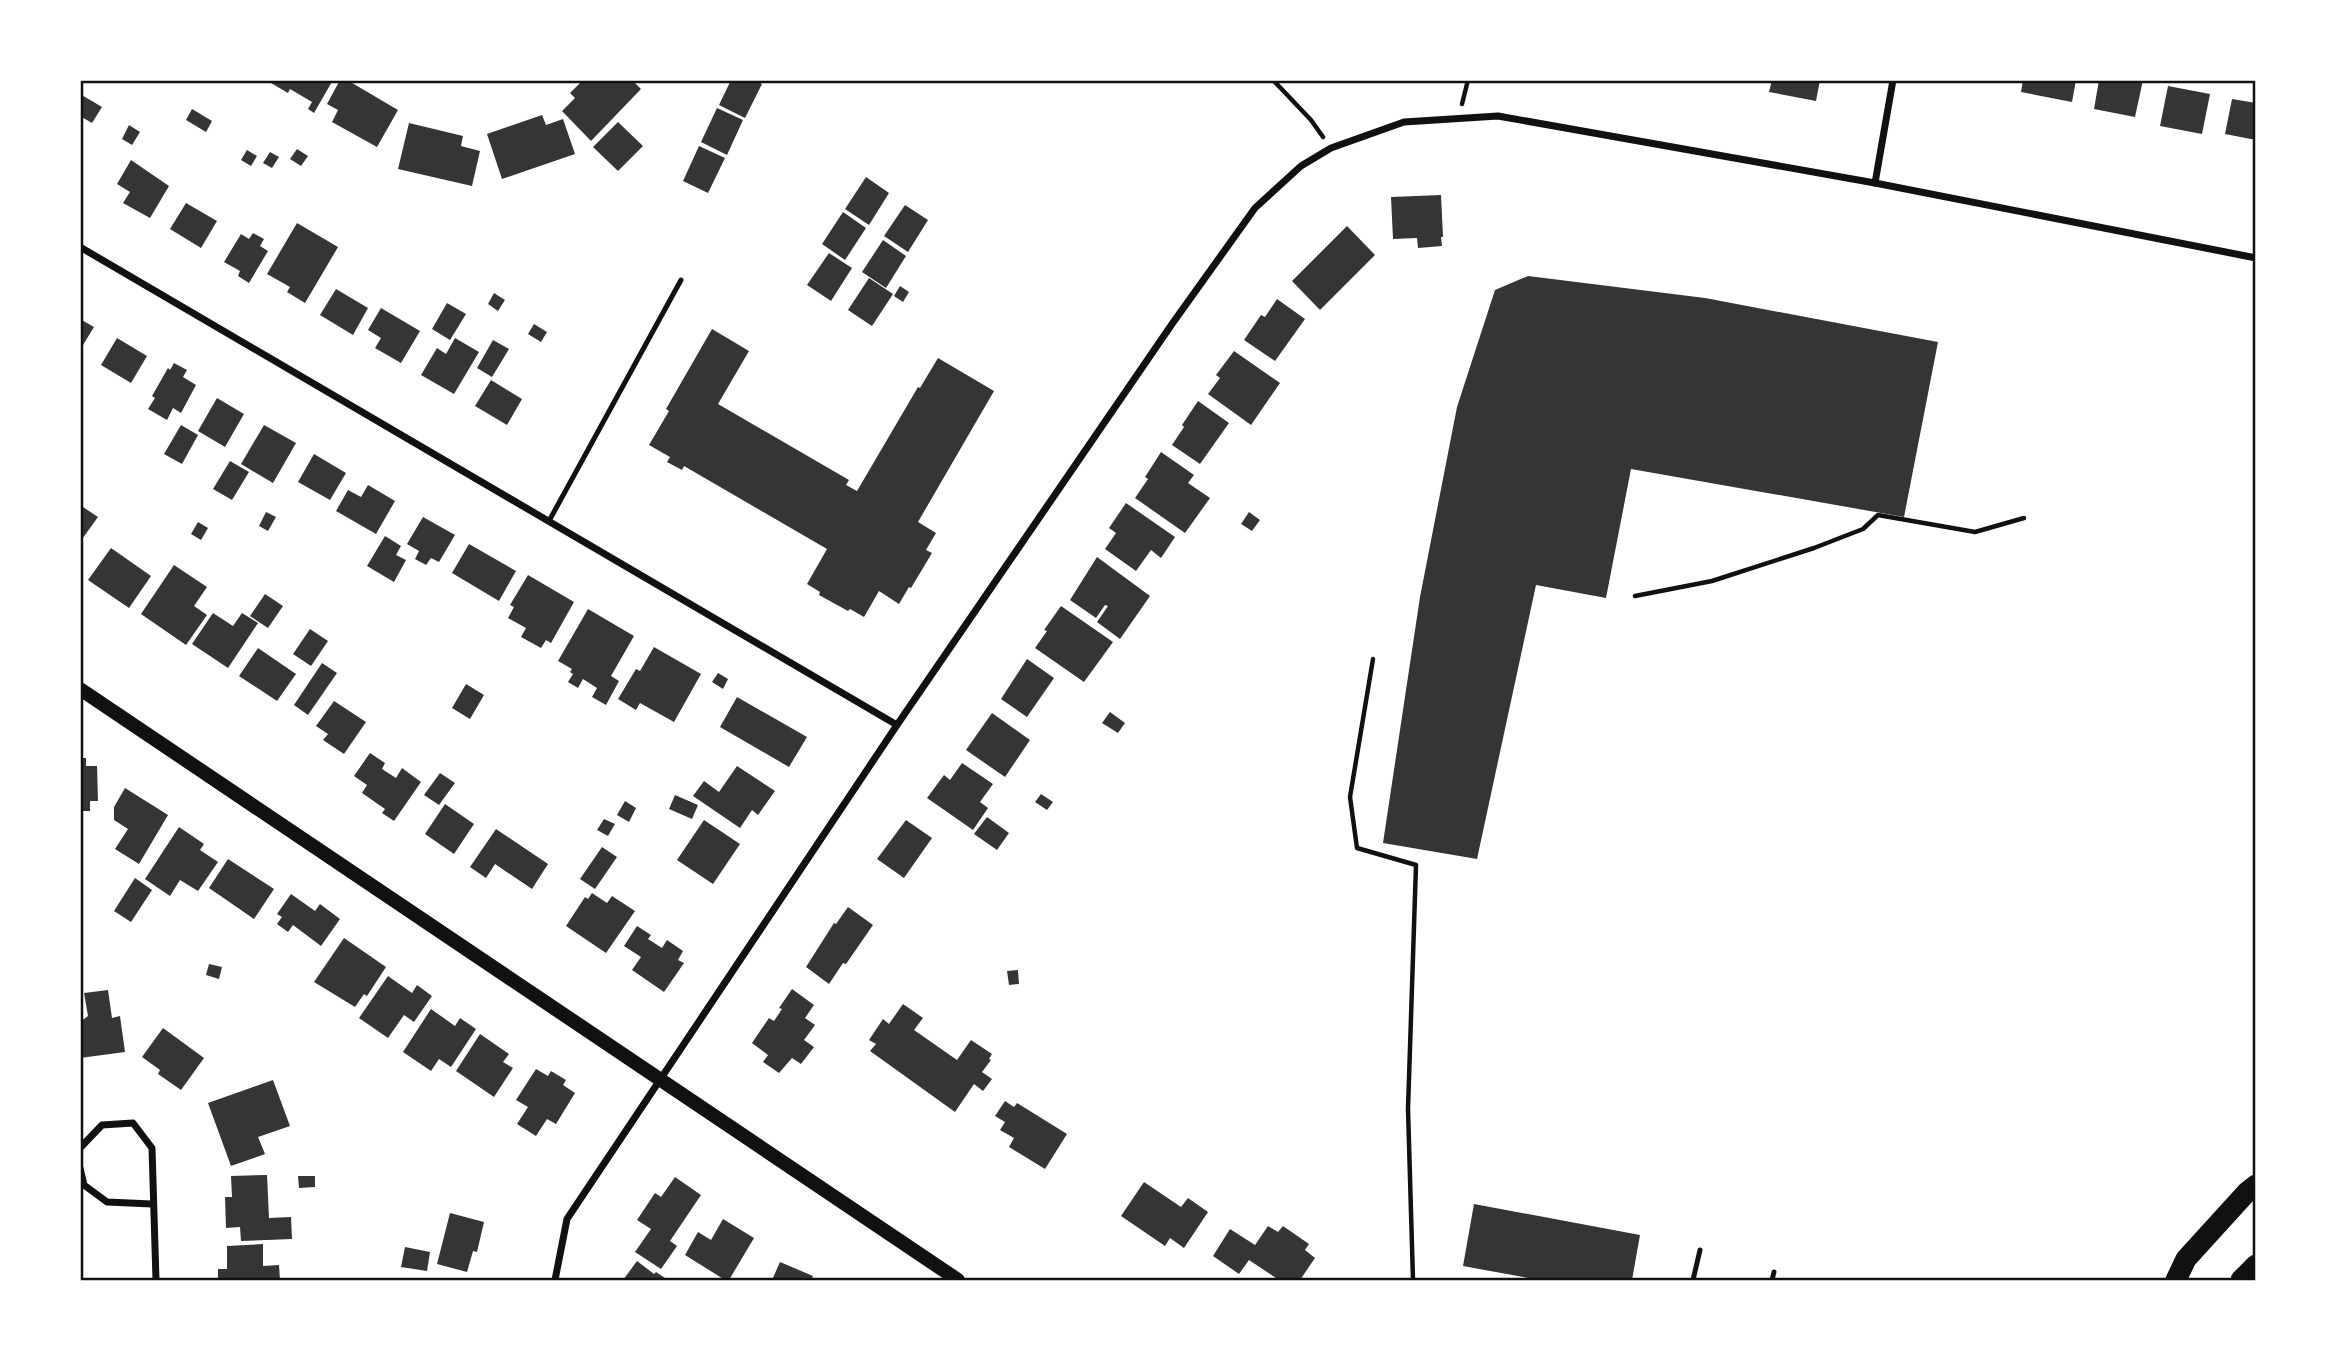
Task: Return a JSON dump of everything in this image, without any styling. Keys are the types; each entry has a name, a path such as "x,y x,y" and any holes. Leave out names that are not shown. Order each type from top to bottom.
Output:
{"highway":[{"path":"2176,1280 2186,1259 2256,1185"},
{"path":"2241,1280 2256,1265"}],"main road":[{"path":"80,689 958,1280"}],"street":[{"path":"1875,183 1893,80"},
{"path":"555,1280 568,1219 897,725 1172,324 1255,208 1301,166 1331,148 1404,122 1498,116 1875,183 2256,258"},
{"path":"80,247 897,725"},
{"path":"80,1148 102,1125 133,1123 152,1148 156,1280"},
{"path":"80,1168 84,1185 107,1202 152,1204"}],"lane":[{"path":"549,521 681,280"},
{"path":"1693,1280 1700,1250"},
{"path":"1772,1280 1774,1272"}],"path":[{"path":"1273,80 1311,120 1331,148"},
{"path":"1459,118 1468,80"},
{"path":"1635,596 1712,581 1814,548 1863,529 1878,515 1975,532 2024,518"},
{"path":"1373,659 1350,797 1357,848 1416,865 1408,1109 1413,1280"}],"building":[{"path":"273,80 333,80 314,113 308,109 312,102 290,89 288,93 271,83"},
{"path":"340,80 347,80 398,110 377,147 332,122 338,110 327,104"},
{"path":"583,80 632,80 641,89 591,141 562,111 575,98 570,93"},
{"path":"731,80 755,80 762,84 745,118 719,105"},
{"path":"1772,80 1820,80 1816,101 1769,92"},
{"path":"2023,80 2076,80 2072,102 2021,92"},
{"path":"2099,80 2143,80 2135,117 2094,109"},
{"path":"2168,86 2210,94 2202,134 2160,126"},
{"path":"80,94 102,107 92,123 80,116"},
{"path":"2232,99 2256,103 2256,140 2225,134"},
{"path":"717,108 743,120 727,155 701,142"},
{"path":"192,109 212,121 206,132 186,120"},
{"path":"542,115 546,125 563,119 575,154 502,179 487,134"},
{"path":"618,122 643,146 618,171 593,147"},
{"path":"409,123 463,136 461,146 480,151 472,186 398,169"},
{"path":"129,125 140,132 132,145 122,139"},
{"path":"699,146 725,158 708,193 683,181"},
{"path":"297,149 308,156 301,166 290,159"},
{"path":"247,150 257,156 251,166 241,160"},
{"path":"270,152 279,157 272,168 263,163"},
{"path":"131,160 169,186 150,218 123,203 130,192 117,184"},
{"path":"866,177 889,193 869,225 845,209"},
{"path":"1441,195 1442,246 1418,248 1417,238 1393,239 1391,197"},
{"path":"186,203 217,221 201,248 170,229"},
{"path":"905,205 928,220 908,252 884,236"},
{"path":"843,212 866,228 845,260 822,244"},
{"path":"297,223 338,247 305,303 287,292 290,287 267,274"},
{"path":"1347,226 1375,255 1320,310 1292,281"},
{"path":"253,233 264,239 260,246 268,251 249,283 238,276 240,271 224,262 241,234 249,239"},
{"path":"883,240 906,256 886,288 862,272"},
{"path":"829,253 852,268 831,301 807,285"},
{"path":"1528,276 1705,298 1938,342 1904,517 1631,469 1606,598 1536,585 1477,859 1383,843 1420,597 1457,407 1495,290"},
{"path":"869,278 893,294 872,326 848,310"},
{"path":"900,286 909,292 903,302 894,296"},
{"path":"336,289 368,308 353,335 320,315"},
{"path":"494,293 505,300 498,311 488,304"},
{"path":"1277,299 1305,319 1275,361 1244,340 1261,315 1265,317"},
{"path":"447,303 466,314 450,340 432,329"},
{"path":"381,308 420,331 401,363 375,348 381,338 368,330"},
{"path":"80,319 94,327 80,350"},
{"path":"534,324 547,332 541,342 528,334"},
{"path":"712,329 749,351 718,404 849,480 846,485 857,491 938,358 994,391 918,522 936,533 926,550 932,553 899,604 879,591 864,617 819,595 820,592 807,584 827,549 684,466 682,470 667,462 670,457 649,445 669,411 666,409"},
{"path":"117,338 147,356 131,383 101,365"},
{"path":"455,338 479,352 454,394 421,375 437,348 446,354"},
{"path":"493,340 509,349 492,377 477,368"},
{"path":"1234,351 1280,383 1251,425 1208,394 1220,378 1216,375"},
{"path":"174,363 187,370 183,377 196,385 181,413 173,408 167,420 148,409 155,398 152,396 168,368 170,370"},
{"path":"491,380 522,399 507,425 475,406"},
{"path":"217,398 244,414 225,447 198,431"},
{"path":"1198,401 1229,423 1200,464 1172,445"},
{"path":"181,425 198,435 182,464 164,454"},
{"path":"264,425 296,443 273,483 241,464"},
{"path":"1161,452 1194,475 1188,483 1210,498 1185,533 1135,498"},
{"path":"314,454 346,473 330,500 298,482"},
{"path":"230,461 249,472 232,500 213,489"},
{"path":"368,485 395,501 376,534 336,511 348,490 361,497"},
{"path":"1126,503 1175,537 1161,558 1151,550 1136,571 1105,549 1116,533 1109,528"},
{"path":"80,505 98,517 80,542"},
{"path":"266,512 276,517 268,531 259,526"},
{"path":"1249,512 1260,520 1252,531 1241,524"},
{"path":"423,517 455,535 439,562 431,558 426,565 415,559 419,551 407,544"},
{"path":"198,522 208,528 201,540 191,534"},
{"path":"385,536 401,546 396,555 406,560 394,582 367,566"},
{"path":"469,544 516,571 499,601 452,573"},
{"path":"111,548 151,576 129,608 88,580"},
{"path":"1097,557 1150,596 1120,639 1097,622 1108,606 1105,605 1096,618 1070,600"},
{"path":"174,565 207,587 194,606 207,615 186,645 141,614"},
{"path":"528,575 574,602 551,643 546,640 541,648 521,637 526,628 508,618 514,607 510,605"},
{"path":"265,594 283,606 268,628 250,616"},
{"path":"1061,606 1113,642 1084,682 1035,648"},
{"path":"588,609 634,636 611,676 619,681 606,705 592,697 597,688 583,679 578,688 568,682 573,674 570,672 572,669 558,661"},
{"path":"213,613 233,626 242,613 258,623 228,668 192,644"},
{"path":"310,629 328,641 311,666 293,654"},
{"path":"654,647 701,674 674,722 640,703 636,710 618,699 636,669 640,671"},
{"path":"258,648 296,674 277,701 239,676"},
{"path":"1027,659 1054,678 1027,717 1001,699"},
{"path":"322,663 337,673 308,715 294,705"},
{"path":"718,673 728,679 723,689 712,682"},
{"path":"466,684 484,695 470,719 452,708"},
{"path":"737,697 807,737 789,767 720,727"},
{"path":"334,701 366,722 344,754 323,740 328,734 316,726"},
{"path":"1110,712 1125,723 1118,733 1102,723"},
{"path":"992,713 1030,740 1005,777 966,750"},
{"path":"370,753 385,763 382,769 396,778 402,768 421,782 394,821 382,813 385,809 362,793 367,785 354,776"},
{"path":"80,758 86,758 86,766 97,766 98,801 90,801 90,811 80,811"},
{"path":"962,763 993,784 980,802 988,808 973,830 927,798 944,775 950,780"},
{"path":"737,766 775,791 758,815 752,810 740,828 693,796 704,781 719,792"},
{"path":"440,773 455,783 439,805 424,795"},
{"path":"125,788 168,815 139,864 115,849 128,829 114,820 114,807"},
{"path":"1041,794 1053,802 1047,810 1035,802"},
{"path":"675,795 698,805 692,819 669,809"},
{"path":"625,801 636,808 629,822 617,815"},
{"path":"445,804 474,824 454,854 425,834"},
{"path":"987,817 1009,833 997,850 974,834"},
{"path":"604,819 615,824 608,836 597,830"},
{"path":"704,820 740,844 713,884 677,860"},
{"path":"906,820 932,838 904,878 877,859"},
{"path":"179,827 204,844 200,850 218,862 198,891 180,880 170,896 145,879"},
{"path":"496,829 548,864 532,889 495,864 486,878 470,867"},
{"path":"602,847 617,857 595,889 580,879"},
{"path":"228,859 274,889 254,919 209,888"},
{"path":"135,878 152,890 131,922 114,911"},
{"path":"592,893 607,903 612,896 635,911 606,953 566,926 585,897 588,899"},
{"path":"291,894 315,911 320,904 340,919 321,946 293,925 288,932 277,924 282,917 277,914"},
{"path":"848,907 873,925 829,984 806,967 834,923 836,924"},
{"path":"637,926 651,935 648,939 662,948 667,940 683,951 678,960 684,963 664,992 632,970 641,957 624,946"},
{"path":"344,938 386,967 367,996 364,994 355,1007 314,982"},
{"path":"209,964 222,967 219,979 206,975"},
{"path":"1018,970 1019,984 1009,985 1007,971"},
{"path":"388,976 412,993 417,985 432,996 414,1022 404,1015 388,1038 359,1018"},
{"path":"792,989 814,1005 805,1018 815,1025 804,1040 814,1047 801,1064 792,1058 779,1073 763,1062 768,1055 752,1043 769,1018 774,1021"},
{"path":"108,990 112,1018 120,1016 125,1052 80,1058 80,1022 88,1016 84,993"},
{"path":"903,1004 923,1018 914,1030 957,1060 971,1040 992,1054 982,1072 992,1079 983,1091 974,1084 955,1112 870,1051 876,1044 869,1040 883,1019 889,1024"},
{"path":"431,1009 455,1026 460,1018 476,1029 451,1067 439,1059 431,1071 403,1052"},
{"path":"163,1028 204,1058 181,1090 158,1074 160,1070 142,1057"},
{"path":"480,1034 509,1054 503,1062 513,1068 494,1097 456,1071"},
{"path":"536,1069 548,1076 551,1071 566,1080 563,1085 575,1093 556,1124 547,1119 536,1136 517,1124 528,1107 516,1100"},
{"path":"273,1080 290,1126 258,1137 265,1154 231,1166 208,1103"},
{"path":"1005,1101 1014,1107 1017,1103 1067,1134 1045,1169 1009,1147 1014,1138 1000,1130 1005,1122 995,1116"},
{"path":"267,1175 269,1218 291,1217 292,1239 241,1241 240,1227 226,1228 225,1197 232,1197 231,1176"},
{"path":"298,1176 315,1176 315,1187 299,1188"},
{"path":"675,1177 701,1195 670,1241 677,1246 661,1269 635,1252 651,1229 637,1220 655,1193 661,1197"},
{"path":"1144,1182 1181,1207 1188,1198 1208,1212 1184,1248 1170,1238 1165,1246 1121,1216"},
{"path":"1474,1204 1640,1235 1632,1280 1539,1280 1463,1266"},
{"path":"450,1213 484,1222 477,1252 473,1251 467,1272 437,1264"},
{"path":"723,1219 754,1238 729,1280 685,1255 698,1232 711,1240"},
{"path":"1268,1226 1278,1232 1283,1226 1309,1244 1305,1250 1315,1258 1300,1280 1279,1280 1249,1260 1239,1274 1213,1256 1230,1229 1255,1245"},
{"path":"263,1244 263,1266 279,1265 280,1280 218,1280 218,1269 227,1269 227,1246"},
{"path":"405,1247 430,1252 427,1271 401,1267"},
{"path":"637,1261 654,1274 656,1272 668,1280 623,1280"},
{"path":"780,1262 813,1276 811,1280 772,1280"}]}
